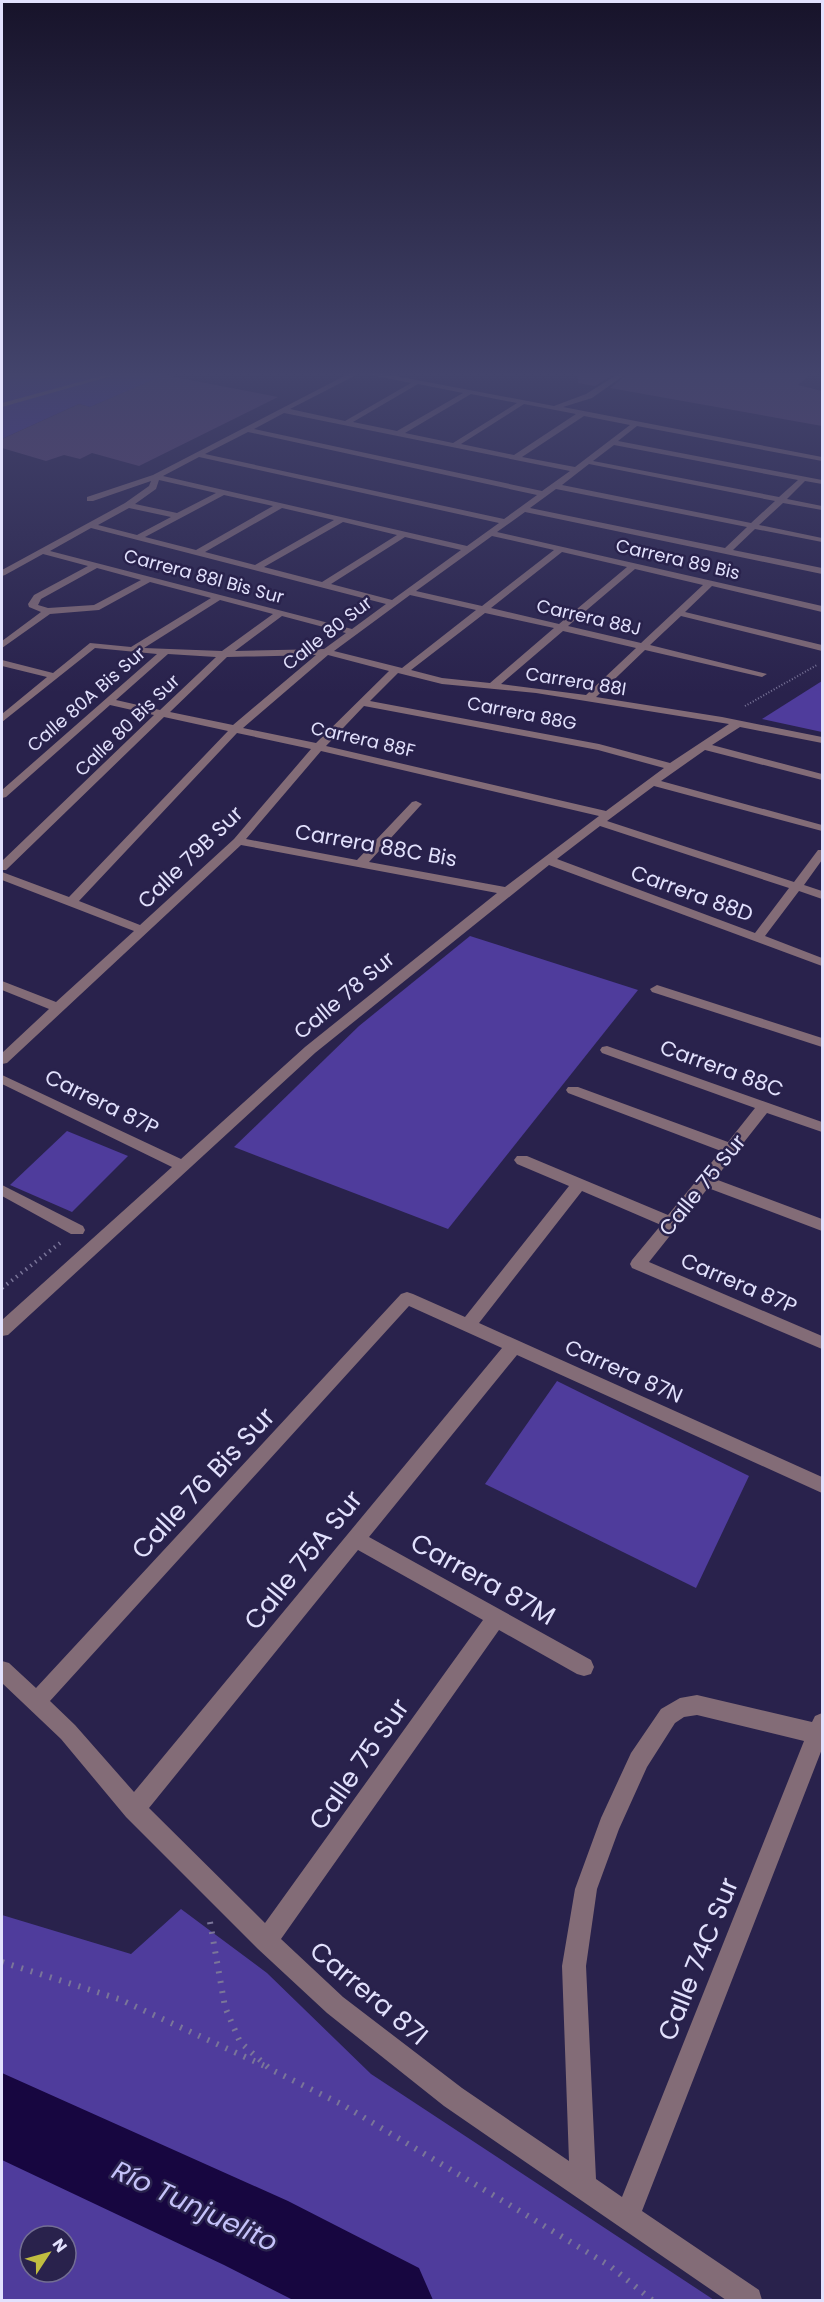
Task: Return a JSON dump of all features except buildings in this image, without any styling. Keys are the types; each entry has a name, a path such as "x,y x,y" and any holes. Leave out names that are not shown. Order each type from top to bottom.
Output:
{"street":[{"path":"90,499 152,478"},
{"path":"2,573 45,552 128,505 153,488 156,478"},
{"path":"162,478 469,549"},
{"path":"309,478 506,522"},
{"path":"473,478 544,494"},
{"name":"Calle 80 Sur","path":"70,903 236,728 326,652 565,478"},
{"path":"671,478 822,508"},
{"path":"727,551 804,478"},
{"path":"806,478 822,482"},
{"path":"555,486 822,540"},
{"path":"137,538 222,493"},
{"path":"128,505 178,516"},
{"path":"196,553 280,506"},
{"path":"524,509 822,571"},
{"path":"256,568 341,520"},
{"path":"92,526 394,603"},
{"name":"Carrera 89 Bis","path":"490,533 822,609"},
{"path":"323,585 404,534"},
{"name":"Calle 79B Sur","path":"2,1060 238,841 318,747 363,703 399,671 561,549"},
{"name":"Carrera 88I Bis Sur","path":"45,552 354,632"},
{"path":"96,565 44,592 33,604 34,607 48,611 91,609 101,606 149,579"},
{"path":"492,686 633,566"},
{"path":"588,699 710,583"},
{"name":"Carrera 88J","path":"409,592 762,674"},
{"path":"134,650 219,597"},
{"path":"2,645 48,611"},
{"name":"Calle 80 Bis Sur","path":"2,867 224,654 280,613"},
{"path":"679,613 822,648"},
{"path":"2,719 93,645 134,650 224,654"},
{"name":"Calle 80A Bis Sur","path":"2,795 165,652"},
{"name":"Carrera 88I","path":"224,654 326,652 442,681 588,699 738,723 822,740"},
{"path":"2,663 54,676"},
{"name":"Carrera 88F","path":"109,702 318,747 603,819 822,895"},
{"name":"Carrera 88G","path":"363,703 599,747 672,767"},
{"name":"Calle 78 Sur","path":"2,1330 310,1050 547,860 701,746 738,723"},
{"path":"701,746 822,777"},
{"path":"652,782 822,828"},
{"path":"360,864 416,804"},
{"name":"Carrera 88C Bis","path":"238,841 507,891"},
{"path":"757,938 822,853"},
{"name":"Carrera 88D","path":"547,860 822,962"},
{"path":"2,876 143,930"},
{"path":"2,985 59,1008"},
{"path":"657,989 822,1043"},
{"name":"Carrera 88C","path":"607,1050 822,1127"},
{"name":"Carrera 87P","path":"2,1079 183,1166"},
{"path":"573,1090 730,1149"},
{"name":"Calle 75 Sur","path":"638,1264 765,1106"},
{"path":"522,1160 672,1223"},
{"path":"705,1181 822,1225"},
{"path":"468,1325 579,1184"},
{"path":"2,1190 77,1230"},
{"name":"Carrera 87P","path":"638,1264 822,1342"},
{"name":"Carrera 87N","path":"407,1298 822,1485"},
{"name":"Calle 76 Bis Sur","path":"37,1701 407,1298"},
{"name":"Calle 75A Sur","path":"134,1809 514,1346"},
{"name":"Carrera 87M","path":"356,1539 584,1667"},
{"name":"Calle 75 Sur","path":"266,1941 496,1618"},
{"name":"Carrera 87I","path":"2,1670 68,1732 134,1809 266,1941 335,2005 391,2051 583,2188 749,2301"},
{"path":"583,2188 574,1966 586,1889 609,1827 639,1760 668,1716 680,1708 697,1705 820,1729"},
{"name":"Calle 74C Sur","path":"627,2216 820,1729"}],"path":[{"path":"2,1288 77,1230"},
{"path":"202,1877 225,2007 240,2042 270,2069"},
{"path":"2,1962 119,1999 343,2105 610,2266 651,2301"}],"shaded area":[{"path":"822,681 822,732 762,719"},
{"path":"470,936 638,990 448,1229 234,1147 359,1026"},
{"path":"67,1131 128,1156 72,1212 10,1185"},
{"path":"557,1381 749,1476 696,1588 485,1484"},
{"path":"181,1909 267,1973 371,2074 714,2300 2,2300 2,1915 131,1954"}],"waterway":[{"name":"Río Tunjuelito","path":"2,2116 256,2233 387,2300"}]}
